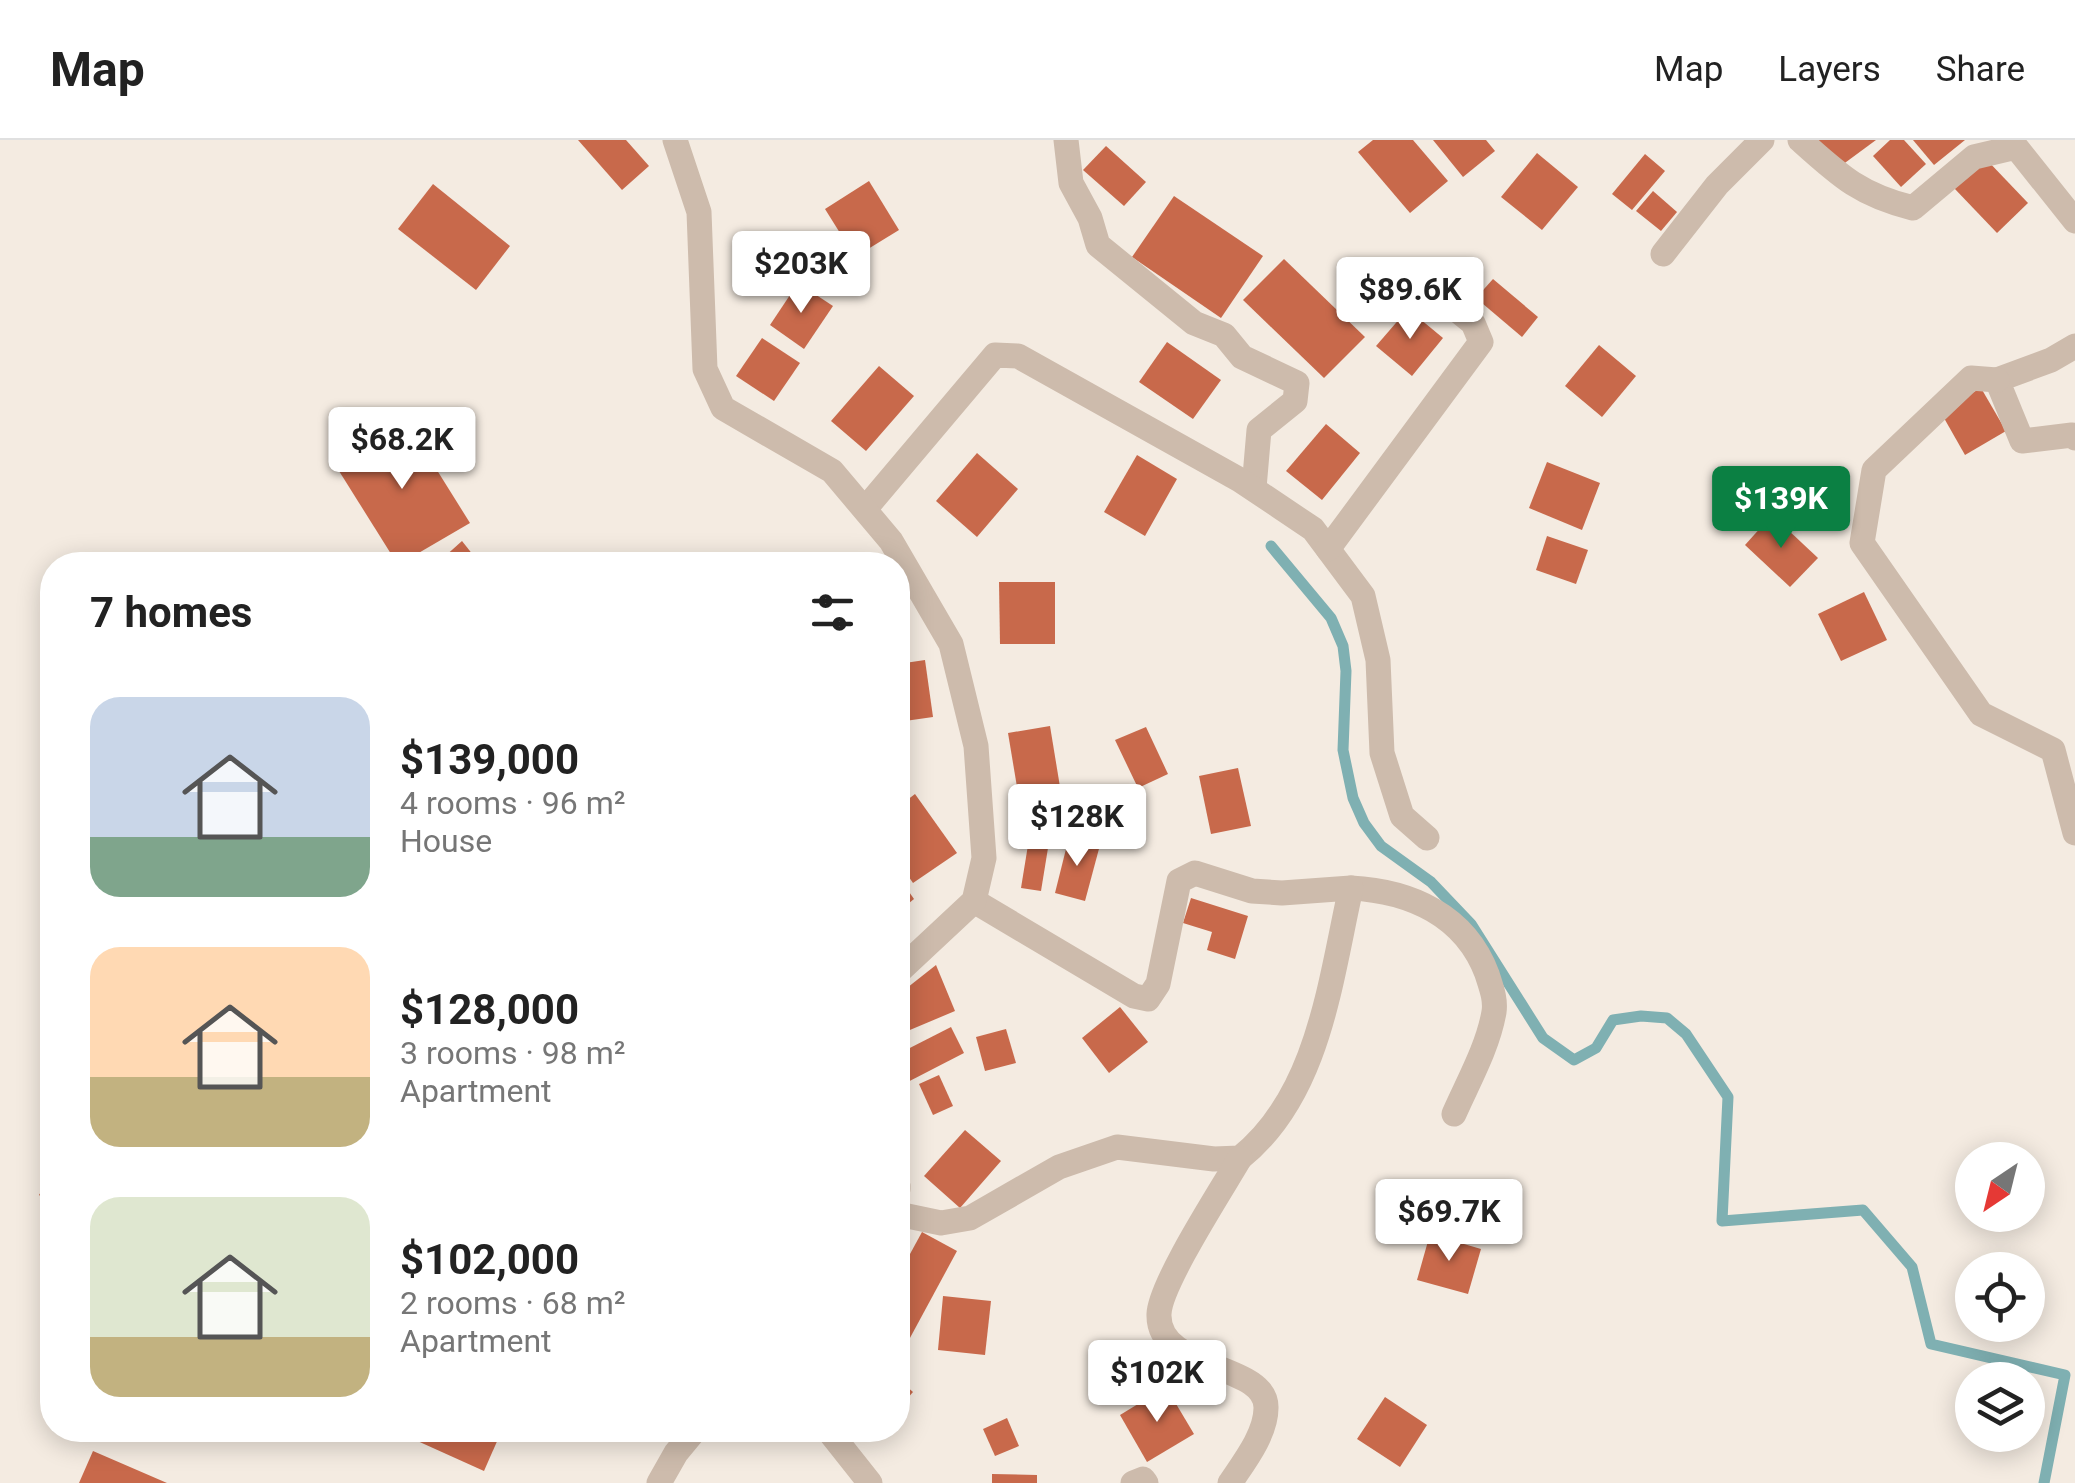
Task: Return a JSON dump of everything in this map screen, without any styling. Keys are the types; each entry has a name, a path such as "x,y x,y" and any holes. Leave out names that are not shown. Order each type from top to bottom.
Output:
{"street":[{"path":"675,140 699,212 705,368 723,408 832,472 898,552"},
{"path":"1066,140 1071,183 1090,218 1098,245 1194,322 1224,335 1242,357 1298,382 1294,401 1259,430 1254,488"},
{"path":"1664,254 1717,186 1762,140"},
{"path":"1800,140 1845,180 1877,199 1914,208 1974,156 2016,147 2075,221"},
{"path":"1328,549 1481,342 1473,322 1421,281"},
{"path":"2075,346 2052,360 1997,380 1970,378 1874,470 1862,543 1981,714 2064,746 2075,833"},
{"path":"865,510 996,355 1018,356 1254,488 1313,528 1363,596 1378,660 1382,753 1402,816 1427,838"},
{"path":"1997,380 2022,441 2072,435 2075,438"},
{"path":"910,572 951,644 976,746 984,858 974,901 910,961"},
{"path":"974,901 1134,996 1148,998 1158,984 1179,880 1195,874 1252,890 1282,893 1381,890 1438,910 1482,960 1494,993 1495,1008 1481,1054 1454,1114"},
{"path":"1230,1483 1249,1454 1267,1404 1259,1387 1191,1357 1175,1345 1161,1328 1159,1310 1198,1229 1240,1158 1269,1131 1312,1051 1351,888"},
{"path":"910,1216 942,1223 970,1218 1059,1167 1117,1147 1240,1158"},
{"path":"659,1483 685,1442"},
{"path":"838,1442 870,1483"},
{"path":"1133,1483 1143,1478 1146,1483"}],"building":[{"path":"578,140 626,140 649,166 622,190"},
{"path":"1373,140 1413,140 1448,181 1410,213 1358,152"},
{"path":"1433,140 1486,140 1495,151 1463,177"},
{"path":"1818,140 1876,140 1838,168"},
{"path":"1890,140 1904,140 1926,164 1901,187 1873,156"},
{"path":"1913,140 1965,140 1934,165"},
{"path":"1106,146 1146,182 1124,206 1083,170"},
{"path":"1537,153 1578,187 1542,230 1501,197"},
{"path":"1645,154 1665,171 1632,210 1612,194"},
{"path":"1985,158 2028,203 1997,233 1954,188"},
{"path":"869,181 899,230 855,257 825,209"},
{"path":"433,184 510,246 476,290 398,229"},
{"path":"1653,191 1677,212 1661,231 1636,211"},
{"path":"1174,196 1263,256 1221,318 1132,257"},
{"path":"1284,259 1365,337 1324,378 1243,300"},
{"path":"1493,279 1538,317 1522,337 1476,298"},
{"path":"798,283 833,306 804,349 770,325"},
{"path":"1408,309 1443,338 1412,376 1376,346"},
{"path":"762,338 800,363 774,401 736,376"},
{"path":"1167,342 1221,380 1193,419 1139,382"},
{"path":"1599,345 1636,376 1602,417 1565,386"},
{"path":"879,366 914,396 866,451 831,421"},
{"path":"1981,388 2006,431 1965,455 1940,411"},
{"path":"405,419 470,523 420,552 390,552 334,463"},
{"path":"1326,424 1360,453 1322,500 1286,471"},
{"path":"977,453 1018,489 977,537 936,501"},
{"path":"1137,455 1177,479 1145,536 1104,512"},
{"path":"1547,462 1600,483 1582,530 1529,508"},
{"path":"1772,515 1818,558 1790,587 1745,545"},
{"path":"1547,536 1588,550 1576,584 1536,570"},
{"path":"462,541 471,552 450,552"},
{"path":"999,582 1055,582 1055,644 1000,644"},
{"path":"1864,592 1887,640 1841,661 1818,614"},
{"path":"925,660 933,717 910,720 910,662"},
{"path":"1050,726 1062,799 1020,805 1008,733"},
{"path":"1146,727 1168,774 1138,788 1115,740"},
{"path":"1238,768 1251,826 1211,834 1199,776"},
{"path":"915,794 957,853 913,883 910,879 910,798"},
{"path":"1069,837 1100,845 1085,901 1055,893"},
{"path":"1028,845 1048,848 1041,891 1021,888"},
{"path":"1191,898 1248,916 1235,959 1207,950 1212,932 1183,923"},
{"path":"936,965 955,1011 910,1030 910,986"},
{"path":"1120,1007 1148,1042 1109,1073 1082,1038"},
{"path":"951,1027 964,1053 910,1081 910,1048"},
{"path":"1006,1029 1016,1063 985,1071 976,1037"},
{"path":"939,1075 953,1106 933,1115 919,1084"},
{"path":"965,1130 1001,1161 960,1208 924,1176"},
{"path":"922,1232 957,1251 910,1338 910,1254"},
{"path":"1430,1234 1481,1249 1468,1294 1417,1280"},
{"path":"943,1296 991,1301 985,1355 938,1350"},
{"path":"1166,1387 1194,1434 1147,1462 1120,1415"},
{"path":"1385,1397 1427,1425 1400,1467 1357,1439"},
{"path":"1007,1418 1019,1446 995,1456 983,1429"},
{"path":"420,1442 497,1442 484,1471"},
{"path":"93,1451 167,1483 79,1483"},
{"path":"992,1474 1037,1475 1037,1483 992,1483"}],"waterway":[{"path":"1271,546 1331,618 1343,646 1343,750 1353,798 1364,823 1381,846 1431,882 1471,924 1543,1038 1574,1060 1596,1048 1613,1020 1667,1018 1686,1034 1728,1097 1722,1221 1863,1210 1912,1267 1931,1344 2065,1375 2044,1483"}]}
